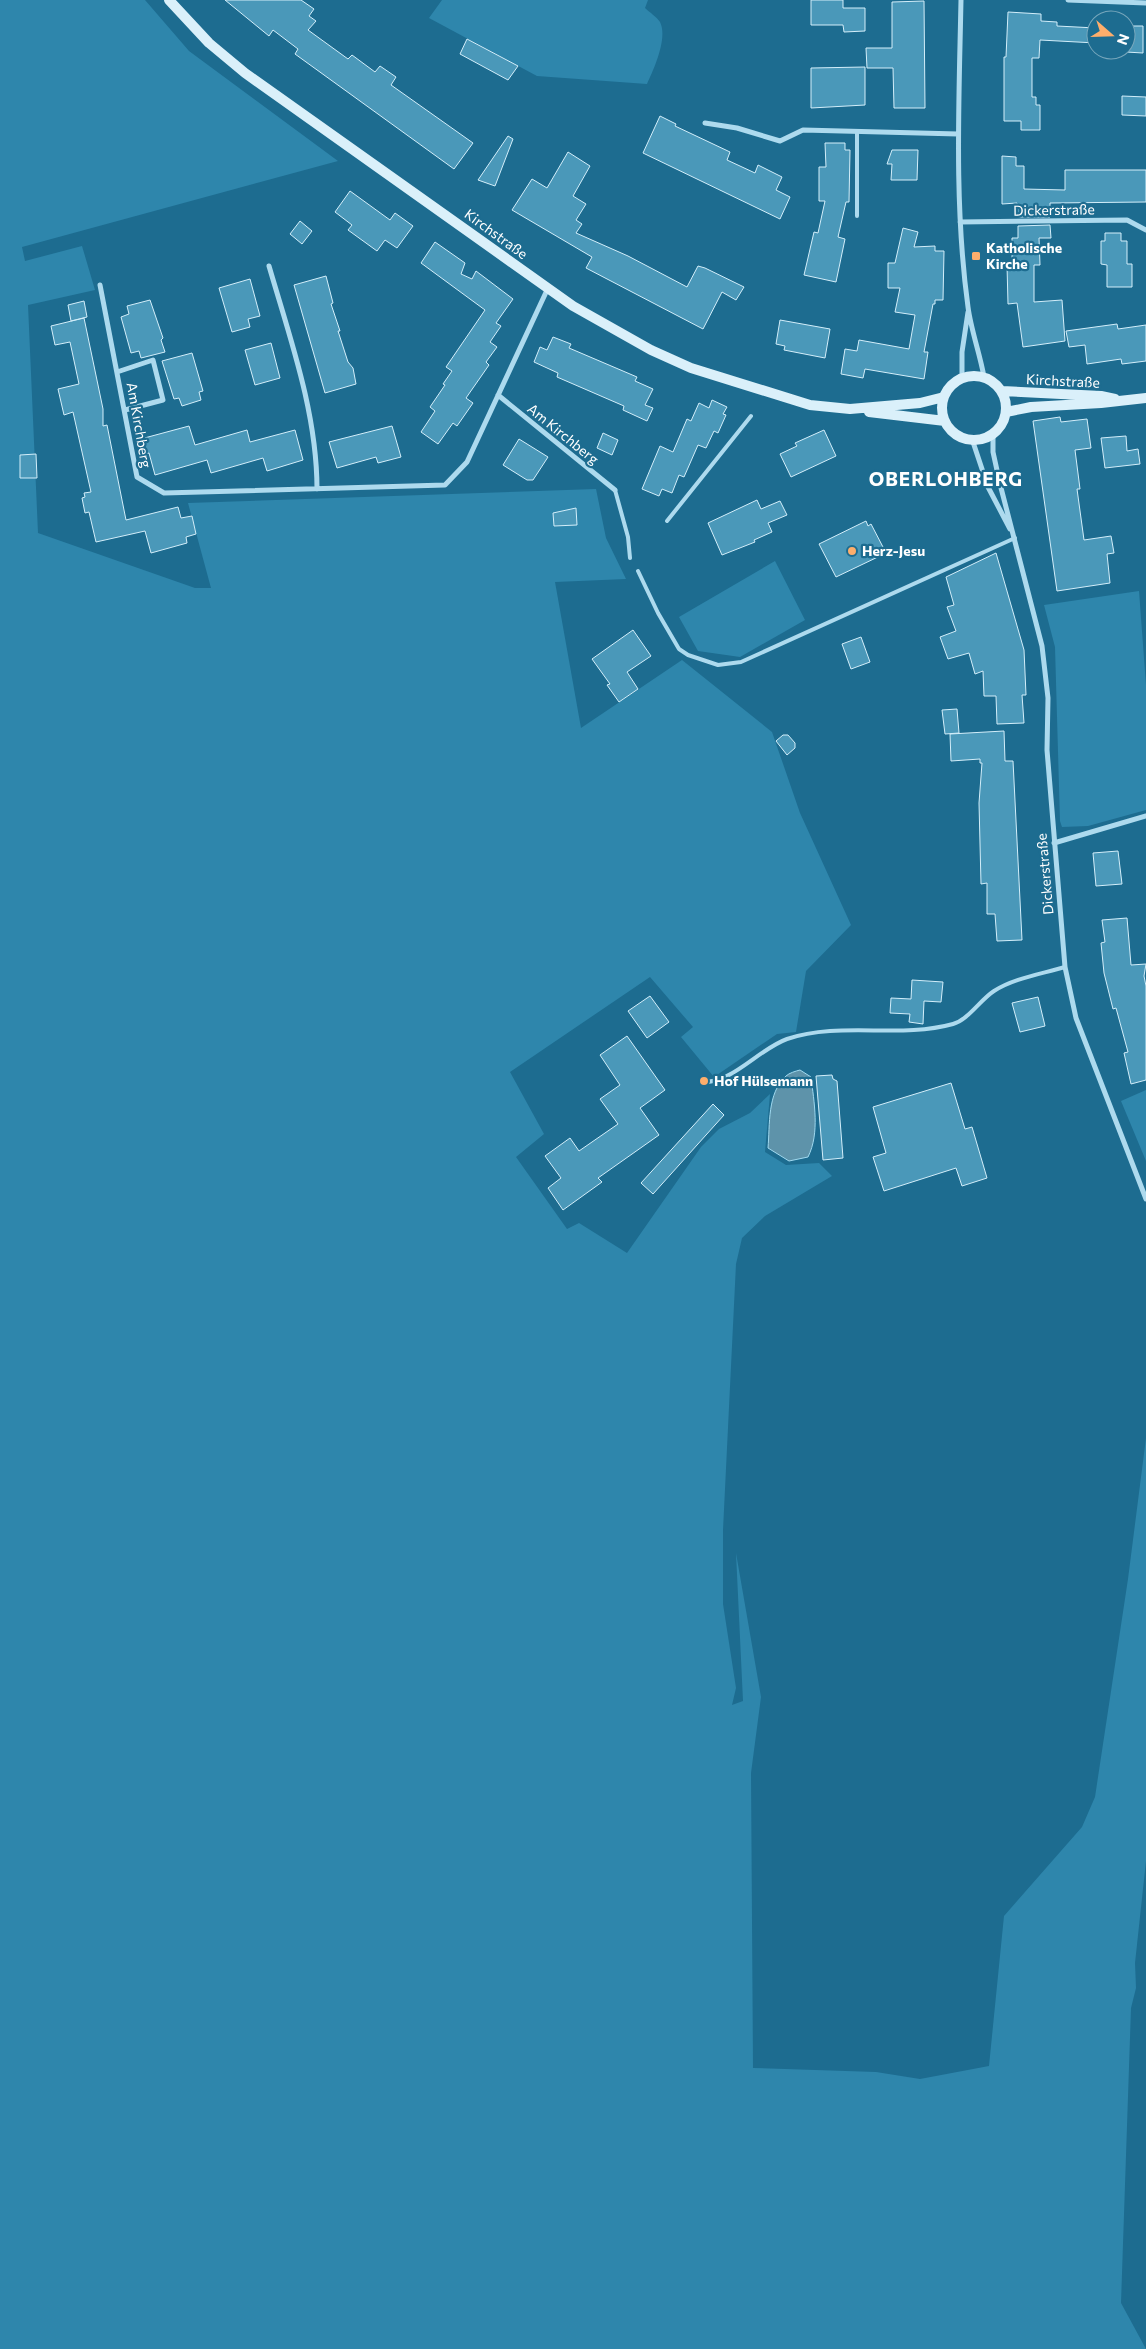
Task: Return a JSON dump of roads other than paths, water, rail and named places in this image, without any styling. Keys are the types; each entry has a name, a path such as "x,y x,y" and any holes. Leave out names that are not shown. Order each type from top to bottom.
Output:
{"street":[{"name":"Kirchstraße","path":"169,0 209,43 246,73 548,288 607,326 651,350 691,368 810,405 945,421"},
{"path":"961,0 958,134 960,222 968,309 984,377"},
{"path":"1068,0 1146,3"},
{"path":"704,123 737,128 780,141 803,130 958,134"},
{"name":"Dickerstraße","path":"960,222 1127,220 1146,230"},
{"path":"269,266 304,390 317,464 317,489"},
{"name":"Am Kirchberg","path":"100,285 137,477 164,493 445,485 466,462 548,288"},
{"path":"962,378 962,352 968,309"},
{"path":"118,372 153,360 163,400 125,410"},
{"path":"984,377 991,380 1002,391 1006,412 1003,420 993,434 979,439 956,434 945,421 942,405 944,397 949,388 962,378 984,377"},
{"name":"Kirchstraße","path":"1002,391 1101,396 1124,400"},
{"name":"Am Kirchberg","path":"498,396 615,490"},
{"name":"Kirchstraße","path":"850,409 920,403 944,397"},
{"name":"Kirchstraße","path":"1006,412 1030,407 1101,403 1146,398"},
{"name":"Dickerstraße","path":"993,434 998,476 1043,655 1048,698 1047,750 1065,967 1076,1018 1146,1198"},
{"name":"Dickerstraße","path":"972,439 988,487 1015,538"},
{"path":"1054,843 1146,816"}],"lane":[{"path":"857,132 857,216"},
{"path":"667,521 751,416"},
{"path":"615,490 628,538 630,558"},
{"path":"638,571 679,649 718,665 741,662 1015,538"},
{"path":"701,1082 714,1083 774,1045 805,1034 837,1030 914,1030 955,1023 983,999 1006,984 1065,967"}],"place":[{"name":"Katholische Kirche","path":"976,256"},
{"name":"Herz-Jesu","path":"852,551"},
{"name":"Hof Hülsemann","path":"704,1081"}],"district":[{"name":"OBERLOHBERG","path":"946,479"}]}
